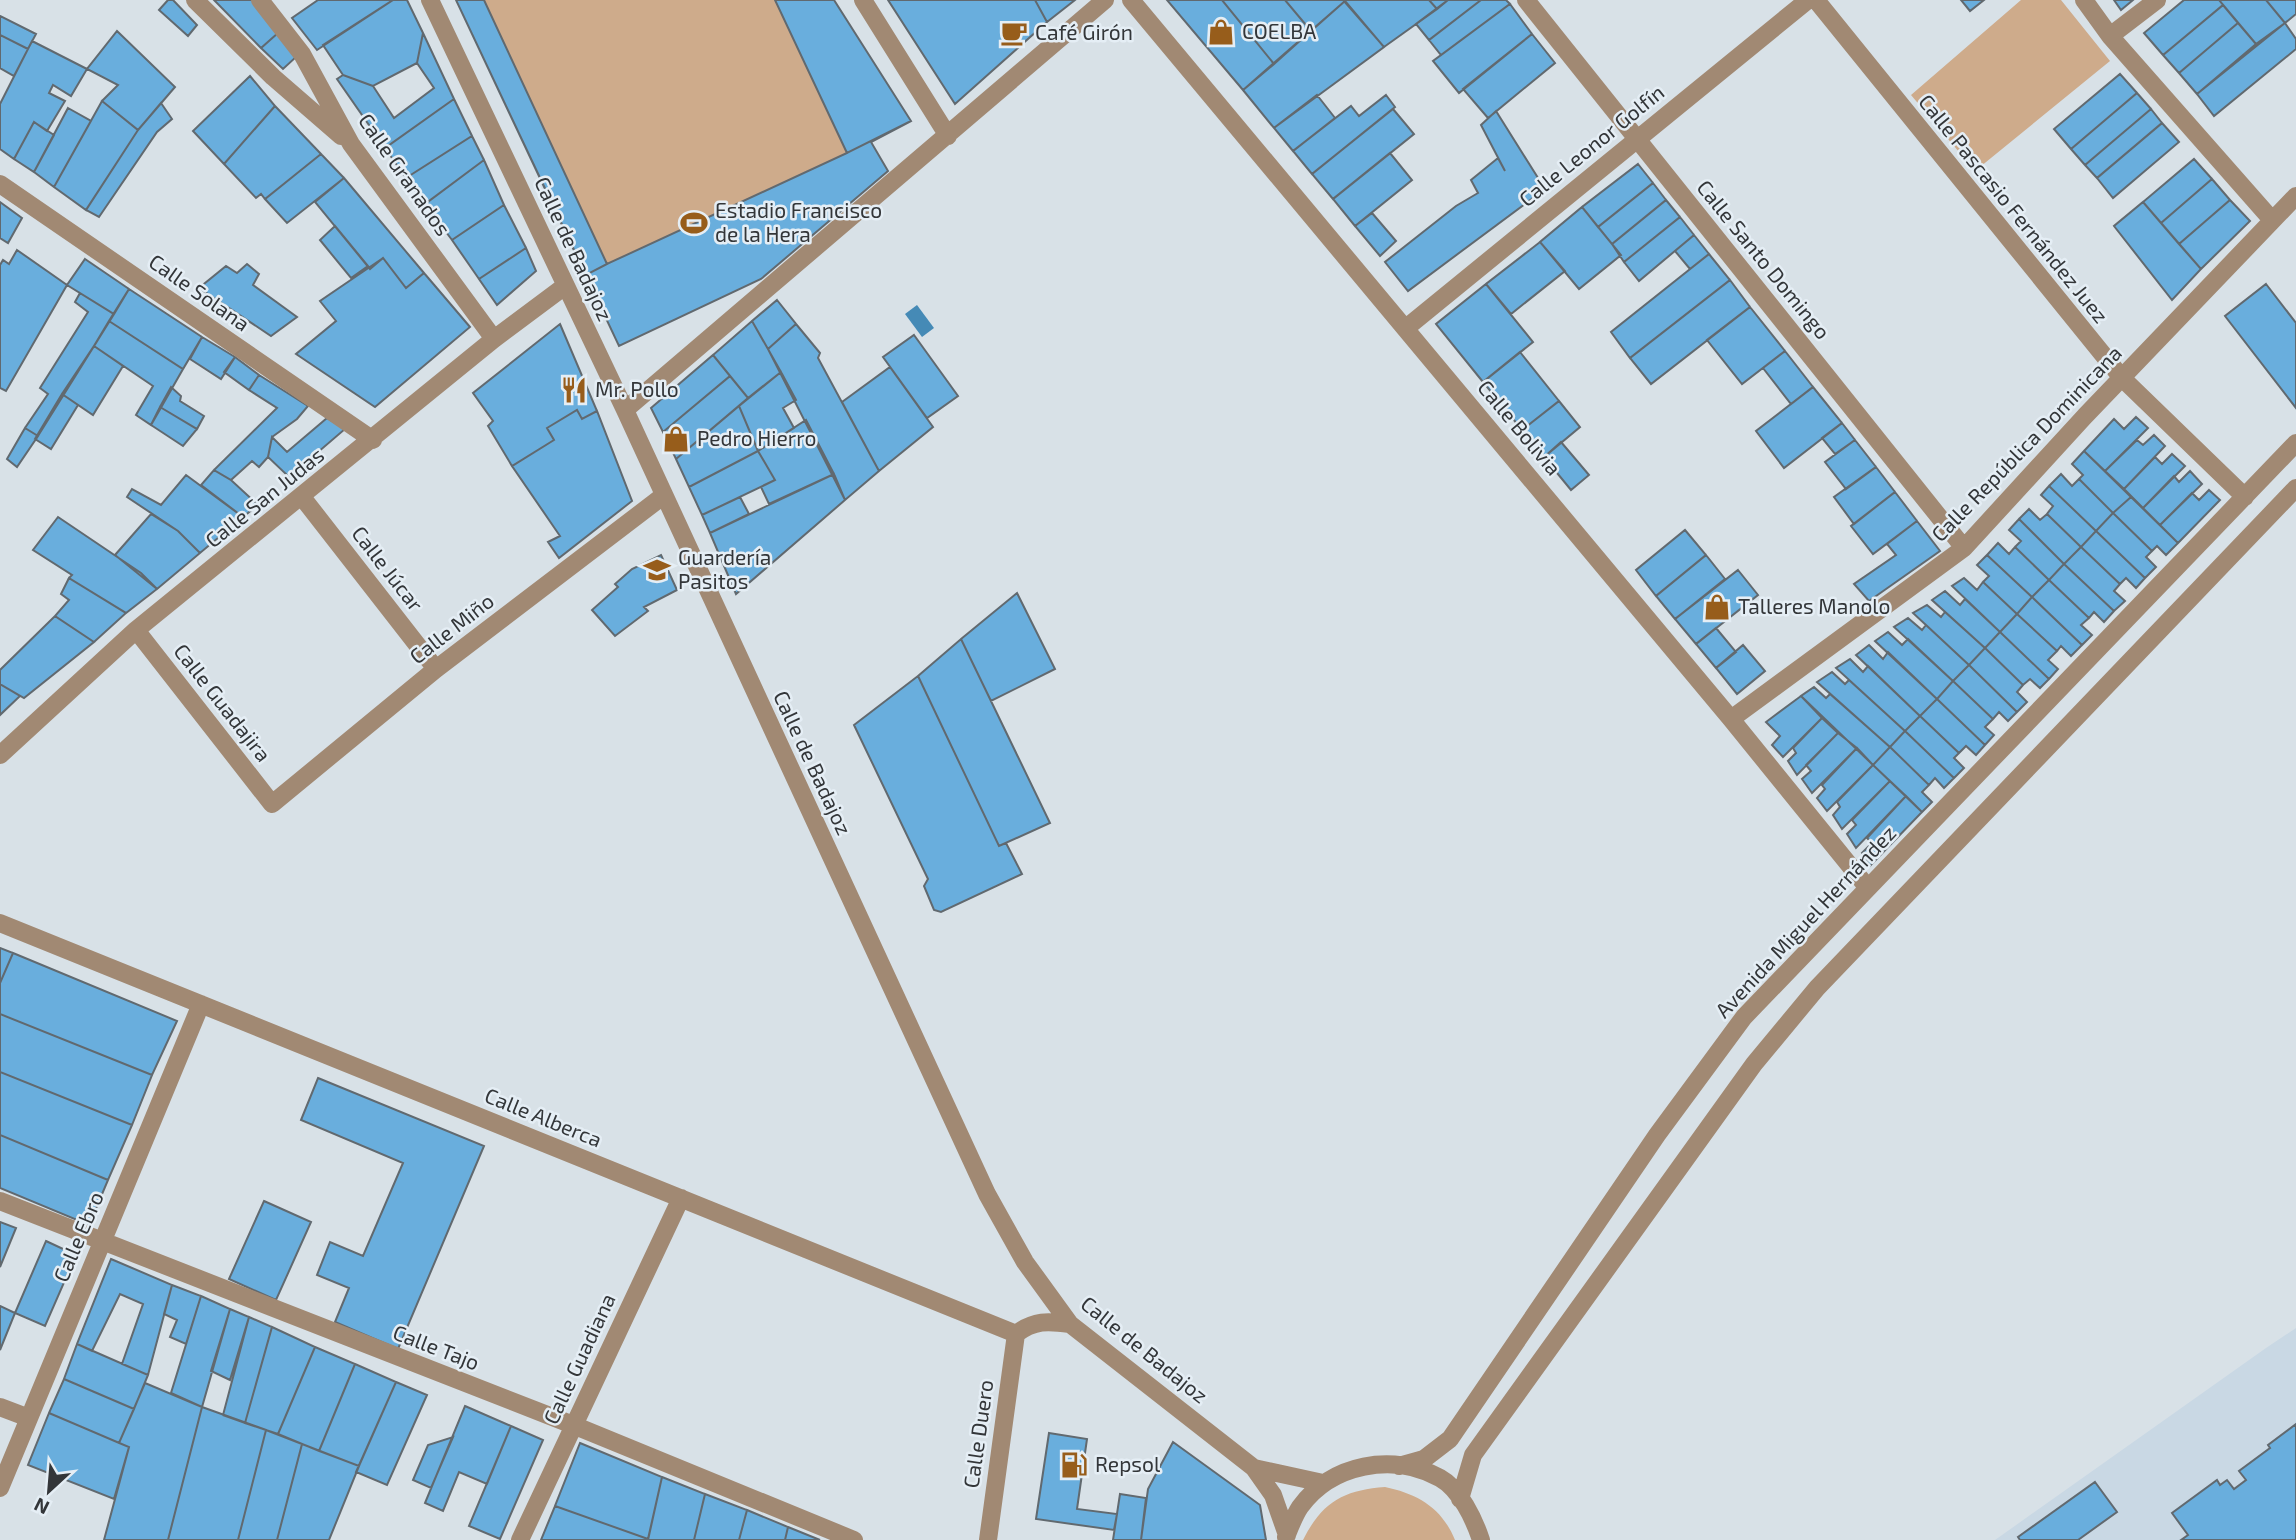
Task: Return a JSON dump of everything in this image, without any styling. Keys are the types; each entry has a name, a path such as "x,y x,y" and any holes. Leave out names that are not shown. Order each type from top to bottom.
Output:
{"street":[{"path":"195,0 273,76 351,144"},
{"name":"Calle Granados","path":"260,0 302,54 351,144 494,339"},
{"name":"Calle de Badajoz","path":"430,0 625,410 987,1194 1026,1262 1070,1324 1255,1468 1273,1495 1286,1537"},
{"path":"863,0 948,136"},
{"path":"625,410 1105,0"},
{"name":"Calle Bolivia","path":"1131,0 1731,719 1868,888"},
{"name":"Calle Santo Domingo","path":"1526,0 1964,548"},
{"name":"Calle Leonor Golfín","path":"1406,328 1808,0"},
{"name":"Calle Pascasio Fernández Juez","path":"1816,0 2122,379 2245,497"},
{"path":"2084,0 2110,36 2272,220"},
{"path":"2110,36 2157,0"},
{"name":"Calle Solana","path":"0,184 373,440"},
{"name":"Calle República Dominicana","path":"1731,719 1964,548 2296,196"},
{"name":"Calle San Judas","path":"0,755 136,630 494,339 565,286"},
{"name":"Avenida Miguel Hernández","path":"1399,1466 1424,1459 1450,1438 1657,1135 1744,1017 2296,443"},
{"path":"1460,1499 1473,1455 1754,1064 1817,988 2296,488"},
{"name":"Calle Miño","path":"272,804 436,669 663,496"},
{"name":"Calle Júcar","path":"302,497 436,669"},
{"name":"Calle Guadajira","path":"136,630 272,804"},
{"name":"Calle Alberca","path":"0,923 1016,1334"},
{"name":"Calle Ebro","path":"0,1488 201,1004"},
{"name":"Calle Guadiana","path":"520,1540 681,1198"},
{"name":"Calle Tajo","path":"0,1201 573,1425 855,1540"},
{"path":"1016,1334 1029,1325 1044,1321 1070,1324"},
{"name":"Calle Duero","path":"988,1540 1016,1334"},
{"path":"0,1407 29,1418"},
{"path":"1286,1537 1299,1508 1323,1483 1355,1467 1387,1464 1442,1479 1460,1499 1481,1540"},
{"name":"Calle de Badajoz","path":"1255,1468 1323,1483"}],"shaded area":[{"name":"Estadio Francisco de la Hera","path":"456,0 834,0 911,121 871,142 888,171 761,279 619,346"},
{"path":"2021,0 2061,0 2110,61 1975,171 1911,95"},
{"path":"2296,1328 2296,1540 1995,1540 2266,1348"},
{"path":"1385,1487 1428,1504 1443,1519 1455,1540 1303,1540 1318,1516 1336,1500 1358,1491"}],"water":[{"path":"917,305 934,328 922,337 905,314"}],"building":[{"path":"168,0 173,0 197,25 188,36 159,10"},
{"path":"214,0 252,0 278,33 261,48"},
{"path":"318,0 393,0 317,50 292,18"},
{"path":"393,0 407,0 423,33 417,63 373,86 343,75 323,45"},
{"path":"456,0 484,0 607,264 847,153 775,0 834,0 911,121 871,142 888,171 761,279 619,346"},
{"path":"456,0 484,0 607,264 586,275"},
{"path":"775,0 834,0 911,121 847,153"},
{"path":"888,0 1035,0 1047,22 955,104"},
{"path":"1035,0 1075,0 1047,22"},
{"name":"COELBA","path":"1167,0 1222,0 1274,64 1243,90"},
{"path":"1222,0 1285,0 1311,31 1274,64"},
{"path":"1285,0 1343,0 1345,1 1311,31"},
{"path":"1343,0 1429,0 1437,9 1384,47"},
{"path":"1429,0 1448,0 1437,9"},
{"path":"1448,0 1481,0 1429,40 1416,24"},
{"path":"1481,0 1506,0 1510,4 1441,55 1429,40"},
{"path":"1961,0 1984,0 1970,11"},
{"path":"2114,0 2133,0 2121,10"},
{"path":"2184,0 2219,0 2223,5 2163,55 2144,33"},
{"path":"2219,0 2266,0 2285,23 2256,44"},
{"path":"2266,0 2296,0 2296,14 2285,23"},
{"path":"1345,1 1384,47 1274,128 1243,90"},
{"path":"1510,4 1532,34 1459,93 1433,61"},
{"path":"2223,5 2238,23 2179,73 2163,55"},
{"path":"0,16 36,34 28,49 0,35"},
{"path":"2238,23 2256,44 2197,94 2179,73"},
{"path":"2285,23 2296,39 2296,49 2214,116 2197,94"},
{"path":"117,31 175,87 138,130 102,101 118,85 87,69"},
{"path":"278,33 296,57 283,69 261,48"},
{"path":"423,33 454,99 385,148 337,79 343,75 373,86 394,118 434,88 417,63"},
{"path":"1532,34 1555,63 1488,118 1463,89"},
{"path":"0,35 28,49 14,76 0,68"},
{"path":"32,41 87,69 71,96 53,85 49,93 65,101 47,131 34,122 14,159 0,149 0,104"},
{"path":"2120,74 2137,93 2071,149 2054,129"},
{"path":"250,76 275,106 224,164 193,131"},
{"path":"2137,93 2151,109 2085,165 2071,149"},
{"path":"1317,95 1335,118 1293,151 1274,128"},
{"path":"1386,95 1395,107 1312,174 1293,151 1351,106 1359,116"},
{"path":"454,99 472,136 406,178 385,148"},
{"path":"102,101 138,130 86,210 54,187"},
{"path":"161,103 172,119 157,132 99,217 86,210 138,130"},
{"path":"275,106 321,154 265,199 261,194 256,198 224,164"},
{"path":"68,108 91,121 54,187 34,172"},
{"path":"1393,109 1414,134 1333,199 1312,174"},
{"path":"2151,109 2162,123 2097,178 2085,165"},
{"path":"1496,111 1545,189 1408,291 1385,262 1456,206 1478,193 1471,180 1498,158 1505,171 1481,125"},
{"path":"34,122 54,135 34,172 14,159"},
{"path":"2162,123 2179,142 2113,198 2097,178"},
{"path":"472,136 484,160 425,204 406,178"},
{"path":"1390,153 1412,180 1355,226 1333,199"},
{"path":"321,154 344,178 287,223 265,199"},
{"path":"2194,159 2212,179 2161,223 2143,202"},
{"path":"484,160 504,205 452,240 425,204"},
{"path":"1638,164 1653,183 1598,227 1582,207"},
{"path":"344,178 424,273 406,288 383,258 370,269 315,202"},
{"path":"2212,179 2230,200 2179,244 2161,223"},
{"path":"1653,183 1666,200 1612,244 1598,227"},
{"path":"1666,200 1680,217 1624,262 1612,244"},
{"path":"2230,200 2250,221 2201,269 2179,244"},
{"path":"0,202 22,218 8,243 0,238"},
{"path":"2143,202 2201,269 2172,300 2114,226"},
{"path":"504,205 526,248 479,279 452,240"},
{"path":"1582,207 1621,255 1579,289 1540,242"},
{"path":"1372,213 1396,241 1380,256 1355,226"},
{"path":"1680,217 1694,235 1639,281 1624,262"},
{"path":"335,226 368,266 351,278 320,240"},
{"path":"1694,235 1709,254 1690,269 1675,251"},
{"path":"1540,242 1565,271 1511,314 1486,284"},
{"path":"526,248 536,271 497,305 479,279"},
{"path":"17,250 67,285 6,391 0,388 0,265 3,260 9,264"},
{"path":"1709,254 1730,280 1630,358 1611,332"},
{"path":"383,258 406,288 424,273 470,327 375,407 296,354 336,321 320,301"},
{"path":"85,259 129,289 114,314 67,285"},
{"path":"247,264 259,274 253,285 297,317 271,336 199,288 226,266 237,273"},
{"path":"1730,280 1750,307 1651,384 1630,358"},
{"path":"1486,284 1533,342 1483,382 1436,324"},
{"path":"2266,284 2296,323 2296,408 2225,316"},
{"path":"129,289 202,337 183,369 109,321"},
{"path":"80,293 114,314 38,436 25,428 48,394 40,388 88,312 75,302"},
{"path":"777,300 796,324 768,349 752,321"},
{"path":"1750,307 1785,351 1742,384 1707,340"},
{"path":"109,321 183,369 151,425 136,415 153,386 94,346"},
{"path":"752,321 781,372 748,398 713,355"},
{"path":"560,324 597,411 582,419 577,410 547,428 554,440 512,466 488,426 493,421 473,393"},
{"path":"796,324 820,353 818,358 879,471 845,500 768,349"},
{"path":"914,335 958,396 927,418 883,357"},
{"path":"202,337 235,357 221,379 190,359"},
{"path":"94,346 123,366 93,415 62,394"},
{"path":"1785,351 1813,387 1791,404 1763,368"},
{"path":"1520,352 1559,401 1522,430 1483,382"},
{"path":"713,355 730,376 663,432 651,408"},
{"path":"235,357 259,375 249,390 224,372"},
{"path":"890,367 933,427 879,471 842,402"},
{"path":"781,372 796,400 783,408 794,428 758,451 739,406"},
{"path":"259,375 308,406 297,419 272,437 268,457 259,467 252,461 231,480 214,470 277,408 249,390"},
{"path":"730,376 748,398 676,459 663,432"},
{"path":"171,387 181,396 180,401 204,416 197,429 160,407"},
{"path":"1813,387 1842,423 1784,468 1756,431"},
{"path":"62,394 78,405 51,449 35,439"},
{"path":"1559,401 1580,427 1544,457 1522,430"},
{"path":"739,406 758,451 689,487 676,459"},
{"path":"160,407 197,429 183,446 151,425"},
{"path":"577,410 582,419 597,411 632,501 559,558 548,542 560,536 512,466 554,440 547,428"},
{"path":"2136,417 2148,428 2105,471 2084,451 2114,419 2124,429"},
{"path":"327,418 345,429 289,477 268,457 272,437 287,452"},
{"path":"806,420 834,474 769,504 761,487 775,480 758,451"},
{"path":"1842,423 1855,440 1835,454 1822,438"},
{"path":"25,428 38,436 17,467 7,459"},
{"path":"2154,435 2165,446 2124,489 2105,471 2137,440 2143,445"},
{"path":"1855,440 1876,467 1846,489 1825,462"},
{"path":"1561,442 1589,475 1571,490 1544,457"},
{"path":"758,451 775,480 702,515 689,487"},
{"path":"2084,451 2131,497 2113,513 2079,479 2083,475 2072,464"},
{"path":"2172,454 2185,466 2143,508 2124,489 2155,457 2162,464"},
{"path":"1876,467 1895,492 1854,524 1834,497"},
{"path":"214,470 231,480 258,505 243,517 201,485"},
{"path":"2190,471 2202,484 2160,525 2143,508 2174,476 2179,482"},
{"path":"834,474 845,500 736,594 710,533"},
{"path":"2061,474 2072,486 2079,479 2113,513 2096,531 2049,486"},
{"path":"186,475 243,517 200,553 178,531 127,497 132,489 161,505"},
{"path":"2049,486 2096,531 2081,547 2047,514 2053,506 2041,495"},
{"path":"2209,490 2220,500 2178,543 2160,525 2192,493 2199,500"},
{"path":"1895,492 1917,521 1873,554 1851,526"},
{"path":"740,497 749,514 710,533 702,515"},
{"path":"2131,497 2178,543 2166,555 2157,546 2152,551 2113,513"},
{"path":"2029,509 2040,520 2047,514 2081,547 2064,564 2019,519"},
{"path":"2113,513 2152,551 2146,557 2156,567 2145,578 2096,531"},
{"path":"151,514 178,531 200,553 157,589 115,555"},
{"path":"58,517 141,573 157,589 126,613 69,578 72,575 33,550"},
{"path":"2019,519 2064,564 2049,580 2015,547 2021,541 2009,530"},
{"path":"1917,521 1940,551 1869,601 1854,584 1896,555 1887,544"},
{"path":"1685,530 1706,555 1656,596 1636,570"},
{"path":"2096,531 2145,578 2136,588 2126,578 2120,584 2081,547"},
{"path":"1998,543 2009,554 2015,547 2049,580 2032,597 1987,555"},
{"path":"2081,547 2120,584 2114,591 2125,601 2114,611 2064,564"},
{"path":"661,555 677,590 644,607 648,611 615,636 592,610 618,587 615,584 632,569"},
{"path":"1706,555 1725,579 1675,619 1656,596"},
{"path":"1987,555 2032,597 2017,614 1983,582 1989,576 1977,565"},
{"path":"2064,564 2114,611 2104,622 2094,612 2089,618 2049,580"},
{"name":"Talleres Manolo","path":"1738,570 1758,595 1696,644 1675,619"},
{"path":"69,578 126,613 94,642 55,616 69,600 61,594"},
{"path":"1964,578 1977,590 1983,582 2017,614 2000,632 1952,586"},
{"path":"2049,580 2089,618 2081,625 2092,635 2082,645 2032,597"},
{"path":"1945,591 1960,605 1965,599 2000,632 1985,648 1932,600"},
{"path":"1017,593 1055,669 991,701 961,639"},
{"path":"2032,597 2082,645 2071,656 2061,646 2057,651 2017,614"},
{"path":"1927,605 1941,617 1945,612 1985,648 1969,665 1913,613"},
{"path":"2017,614 2057,651 2048,660 2058,669 2049,679 2000,632"},
{"path":"55,616 94,642 24,698 0,684 0,670"},
{"path":"1908,618 1922,630 1926,625 1969,665 1953,681 1894,627"},
{"path":"1716,628 1736,652 1716,668 1696,644"},
{"path":"1888,632 1902,645 1908,639 1953,681 1937,699 1875,641"},
{"path":"2000,632 2049,679 2040,688 2030,679 2023,685 1985,648"},
{"path":"961,639 1050,823 999,846 918,676"},
{"path":"1743,645 1765,671 1737,694 1716,668"},
{"path":"1869,645 1883,659 1888,652 1937,699 1920,716 1856,655"},
{"path":"1985,648 2023,685 2017,692 2027,702 2017,712 1969,665"},
{"path":"1850,659 1863,672 1868,666 1920,716 1905,731 1836,668"},
{"path":"1969,665 2017,712 2008,721 1999,712 1993,719 1953,681"},
{"path":"1832,672 1845,684 1849,680 1905,731 1890,747 1817,682"},
{"path":"918,676 999,846 1006,843 1022,874 941,912 934,910 924,886 928,879 854,725"},
{"path":"1953,681 1993,719 1985,727 1994,735 1985,745 1937,699"},
{"path":"0,684 20,696 0,715"},
{"path":"1814,687 1826,698 1830,694 1890,747 1873,765 1801,696"},
{"path":"1801,696 1822,718 1783,757 1772,745 1780,736 1766,722"},
{"path":"1937,699 1985,745 1976,755 1966,746 1959,753 1920,716"},
{"path":"1920,716 1959,753 1954,758 1964,768 1954,778 1905,731"},
{"path":"1822,718 1838,733 1797,775 1788,761 1796,753 1793,748"},
{"path":"1905,731 1954,778 1944,788 1935,778 1929,785 1890,747"},
{"path":"1838,733 1857,748 1812,793 1802,779 1811,771 1806,765"},
{"path":"1890,747 1929,785 1922,792 1932,802 1922,812 1873,765"},
{"path":"1857,748 1873,765 1827,811 1817,798 1825,789 1822,785"},
{"path":"1873,765 1890,781 1842,829 1833,815 1840,807 1837,802"},
{"path":"1890,781 1906,796 1856,848 1847,834 1856,825 1852,820"},
{"path":"1906,796 1922,812 1870,866 1862,853 1872,843 1867,838"},
{"path":"0,948 13,953 0,983"},
{"path":"13,953 177,1021 152,1075 0,1014 0,983"},
{"path":"0,1014 152,1075 132,1125 0,1072"},
{"path":"0,1072 132,1125 108,1180 0,1135"},
{"path":"318,1078 484,1146 398,1349 335,1322 349,1288 317,1275 330,1242 363,1256 403,1163 301,1120"},
{"path":"0,1135 108,1180 89,1225 0,1188"},
{"path":"264,1201 311,1222 276,1300 229,1279"},
{"path":"0,1222 16,1228 0,1267"},
{"path":"46,1241 76,1255 45,1326 15,1313"},
{"path":"111,1259 172,1285 148,1375 122,1364 143,1304 120,1294 92,1351 77,1344"},
{"path":"172,1285 201,1296 186,1344 170,1337 177,1320 164,1314"},
{"path":"201,1296 230,1309 202,1407 171,1393"},
{"path":"0,1306 15,1313 0,1350"},
{"path":"230,1309 249,1317 230,1380 211,1371"},
{"path":"249,1317 272,1327 245,1423 223,1415"},
{"path":"272,1327 315,1347 278,1434 245,1423"},
{"path":"77,1344 148,1375 134,1409 64,1379"},
{"path":"315,1347 355,1364 319,1451 278,1434"},
{"path":"355,1364 396,1382 359,1466 319,1451"},
{"path":"64,1379 134,1409 119,1443 49,1413"},
{"path":"396,1382 427,1395 387,1485 356,1472"},
{"path":"145,1383 202,1407 168,1540 104,1540 129,1447 119,1443"},
{"path":"465,1406 511,1426 487,1484 459,1472 443,1511 425,1503"},
{"path":"202,1407 266,1430 238,1540 168,1540"},
{"path":"49,1413 129,1447 114,1499 28,1465"},
{"path":"2296,1424 2296,1540 2181,1540 2188,1535 2172,1513 2217,1480 2220,1485 2227,1480 2234,1489 2246,1480 2239,1471"},
{"path":"511,1426 543,1440 500,1539 469,1526"},
{"path":"266,1430 302,1444 277,1540 238,1540"},
{"path":"1049,1433 1087,1439 1077,1509 1117,1514 1114,1530 1036,1519"},
{"path":"453,1437 431,1488 413,1480 428,1445"},
{"path":"1173,1442 1260,1505 1266,1540 1141,1540 1148,1489"},
{"path":"580,1443 662,1477 648,1539 555,1506"},
{"path":"302,1444 359,1466 329,1540 277,1540"},
{"path":"662,1477 705,1494 694,1540 648,1540"},
{"path":"2095,1482 2117,1512 2078,1540 2020,1540 2018,1537"},
{"path":"705,1494 747,1510 739,1540 694,1540"},
{"path":"1120,1494 1146,1498 1141,1540 1113,1540"},
{"path":"555,1506 648,1539 648,1540 541,1540"},
{"path":"747,1510 788,1527 785,1540 739,1540"},
{"path":"788,1527 820,1540 785,1540"}],"place":[{"name":"COELBA","path":"1221,32"},
{"name":"Café Girón","path":"1014,33"},
{"name":"Estadio Francisco de la Hera","path":"694,223"},
{"name":"Mr. Pollo","path":"574,390"},
{"name":"Pedro Hierro","path":"676,439"},
{"name":"Guardería Pasitos","path":"657,570"},
{"name":"Talleres Manolo","path":"1717,607"},
{"name":"Repsol","path":"1074,1465"}]}
